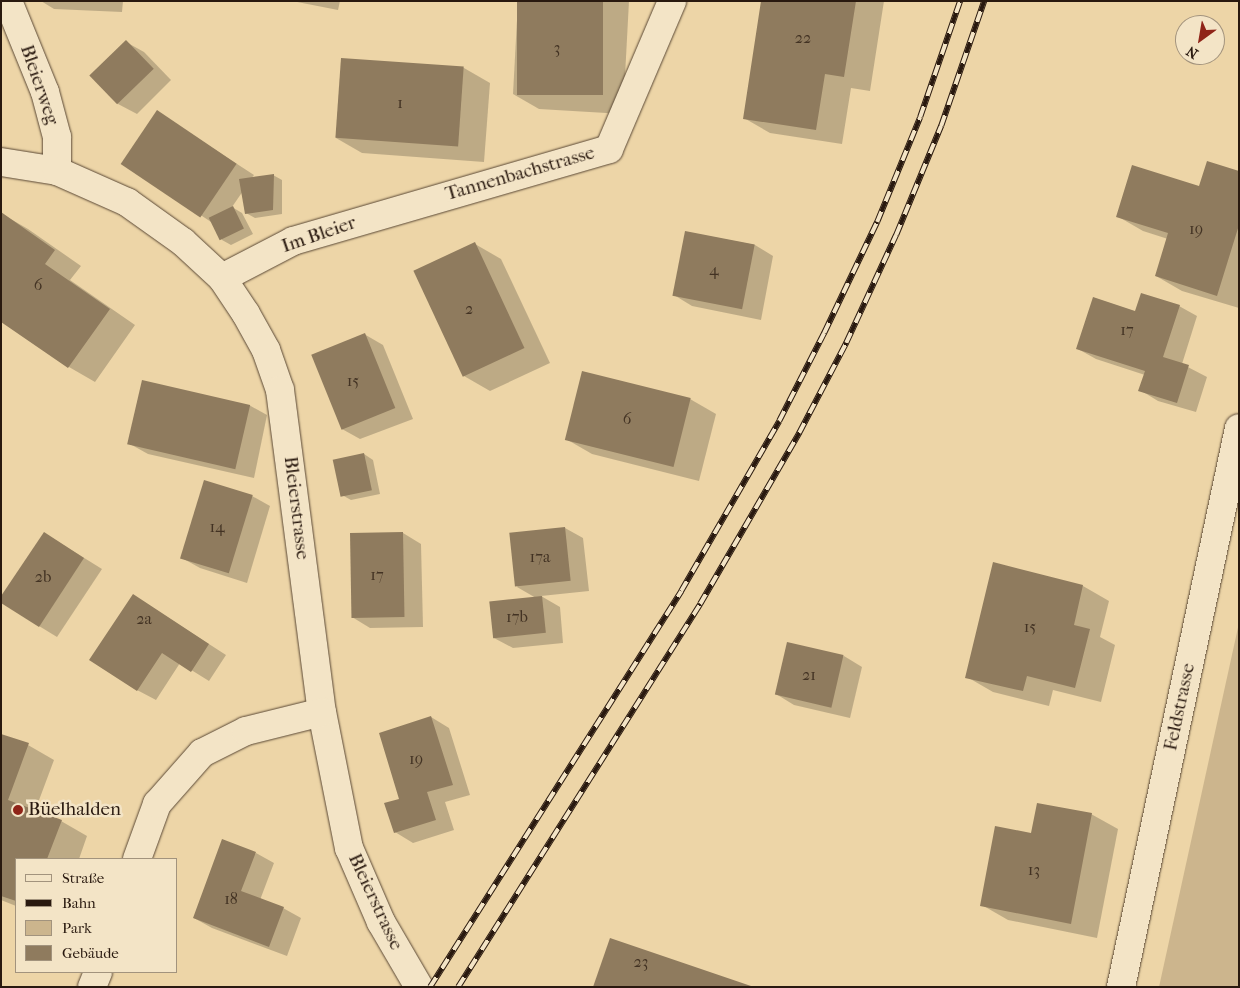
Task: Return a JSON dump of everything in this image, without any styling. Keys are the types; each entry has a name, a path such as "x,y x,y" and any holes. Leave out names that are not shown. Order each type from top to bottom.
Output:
{"street":[{"name":"Bleierweg","path":"8,1 45,92 58,137 57,171"},
{"name":"Tannenbachstrasse","path":"420,203 609,149 672,1"},
{"name":"Bleierstrasse","path":"1,162 57,171 127,202 183,242 222,278 246,314 266,350 280,390 322,712 349,848 381,922 419,987"},
{"name":"Im Bleier","path":"222,278 293,241 420,203"},
{"name":"Feldstrasse","path":"1121,987 1239,428"},
{"path":"138,858 157,804 202,753 246,731 322,712"},
{"path":"92,987 98,973"}],"green space":[{"path":"1239,623 1239,987 1159,987"}],"building":[{"path":"517,1 603,1 603,95 517,95"},
{"path":"761,1 856,1 844,77 825,74 816,130 743,119"},
{"path":"126,40 154,69 117,104 89,75"},
{"path":"341,58 464,67 458,146 335,138"},
{"path":"157,110 237,164 200,218 121,164"},
{"path":"1207,161 1239,171 1239,225 1217,296 1155,276 1168,233 1116,217 1132,165 1199,186"},
{"path":"274,174 273,210 245,214 239,179"},
{"path":"233,206 244,228 220,240 209,218"},
{"path":"1,212 55,250 45,264 110,309 68,368 1,322"},
{"path":"685,231 755,245 742,309 672,296"},
{"path":"475,242 524,348 463,377 413,271"},
{"path":"1141,293 1180,305 1163,357 1189,365 1177,403 1138,391 1145,371 1076,349 1093,297 1135,311"},
{"path":"365,333 395,408 342,430 311,355"},
{"path":"582,371 691,398 673,467 565,440"},
{"path":"142,380 250,405 235,469 127,444"},
{"path":"364,453 372,490 341,497 333,460"},
{"path":"204,480 253,495 229,573 180,558"},
{"path":"565,527 571,581 515,587 509,533"},
{"path":"44,532 84,558 39,627 1,603 1,596"},
{"path":"403,532 404,617 351,618 350,533"},
{"path":"993,562 1083,585 1074,625 1090,629 1075,688 1027,676 1023,691 965,678"},
{"path":"133,594 209,644 191,672 162,653 137,691 89,660"},
{"path":"542,596 546,633 493,638 489,602"},
{"path":"787,642 844,655 831,708 775,695"},
{"path":"431,716 453,785 427,792 436,820 394,833 384,803 399,799 379,733"},
{"name":"Büelhalden","path":"1,734 29,743 8,800 62,820 47,858 15,858 15,901 1,896"},
{"path":"1037,803 1092,813 1071,924 980,906 995,826 1031,833"},
{"path":"222,839 256,852 241,891 284,907 269,947 193,918"},
{"path":"610,938 751,986 751,987 593,987"}],"railway":[{"path":"430,987 681,591 779,421 877,222 920,117 960,1"},
{"path":"458,987 700,604 799,433 846,343 896,235 941,126 984,1"}],"place":[{"name":"Büelhalden","path":"18,810"}]}
